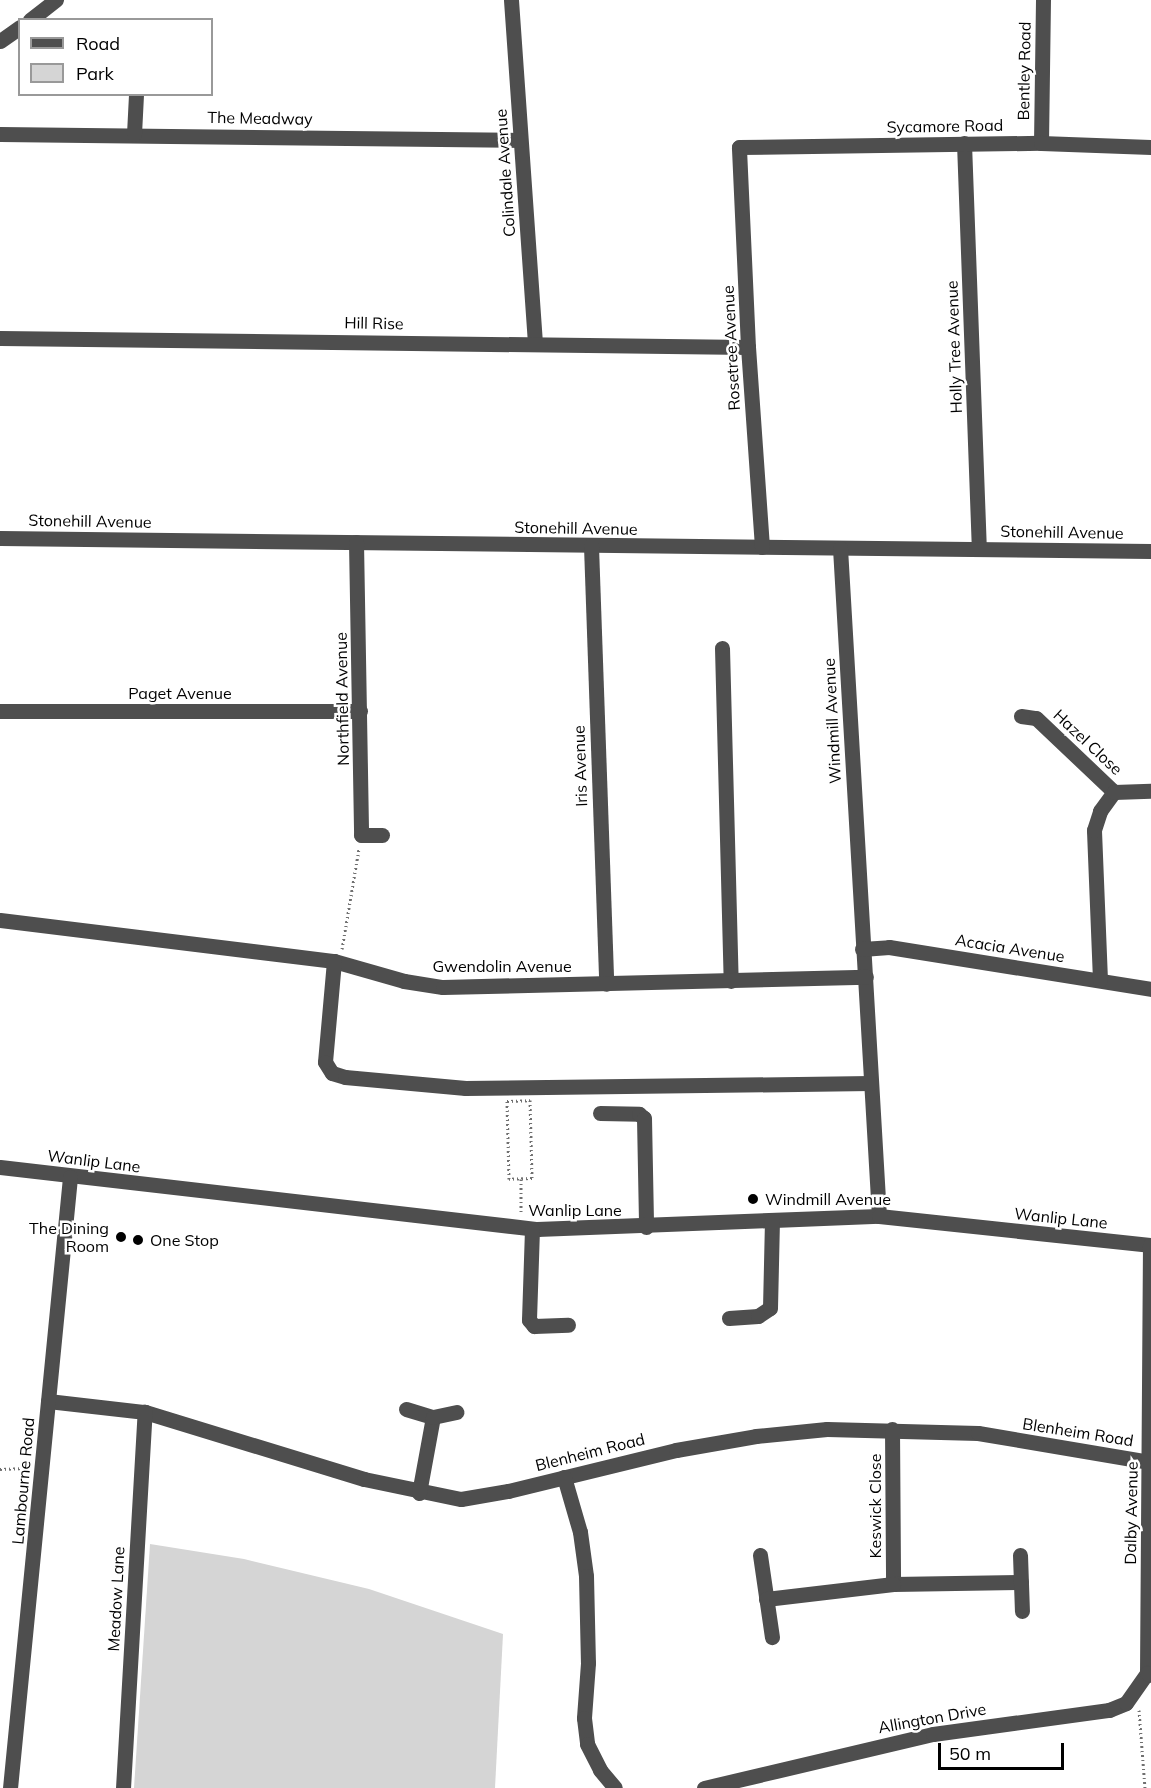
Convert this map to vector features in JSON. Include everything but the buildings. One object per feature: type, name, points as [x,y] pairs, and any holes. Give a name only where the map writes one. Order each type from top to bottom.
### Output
[{"type":"street","points":[[33,18],[56,0]]},
{"type":"street","name":"Colindale Avenue","points":[[511,0],[535,343]]},
{"type":"street","name":"Bentley Road","points":[[1041,143],[1043,0]]},
{"type":"street","points":[[0,41],[18,28]]},
{"type":"street","points":[[134,134],[136,96]]},
{"type":"street","name":"The Meadway","points":[[0,134],[520,140]]},
{"type":"street","name":"Holly Tree Avenue","points":[[964,143],[979,549]]},
{"type":"street","name":"Sycamore Road","points":[[739,147],[1041,143],[1151,147]]},
{"type":"street","name":"Rosetree Avenue","points":[[739,147],[748,347],[762,547]]},
{"type":"street","name":"Hill Rise","points":[[0,338],[748,347]]},
{"type":"street","name":"Stonehill Avenue","points":[[0,538],[1151,551]]},
{"type":"street","name":"Northfield Avenue","points":[[356,542],[361,835]]},
{"type":"street","name":"Iris Avenue","points":[[591,546],[606,984]]},
{"type":"street","name":"Windmill Avenue","points":[[840,548],[879,1216]]},
{"type":"street","points":[[722,648],[731,981]]},
{"type":"street","name":"Paget Avenue","points":[[0,711],[360,711]]},
{"type":"street","name":"Hazel Close","points":[[1036,717],[1114,792]]},
{"type":"street","points":[[1100,980],[1094,830],[1100,811],[1114,792],[1151,791]]},
{"type":"street","points":[[361,835],[382,835]]},
{"type":"street","name":"Gwendolin Avenue","points":[[0,920],[337,962],[405,981],[443,987],[866,977]]},
{"type":"street","name":"Acacia Avenue","points":[[862,949],[889,947],[1151,989]]},
{"type":"street","points":[[337,962],[325,1062],[332,1073],[345,1077],[465,1088],[871,1083]]},
{"type":"street","points":[[600,1113],[639,1114],[644,1118],[646,1227]]},
{"type":"street","name":"Wanlip Lane","points":[[0,1167],[70,1177],[527,1228],[646,1227],[879,1216],[1151,1245]]},
{"type":"street","name":"Lambourne Road","points":[[10,1788],[44,1467],[48,1401],[70,1177]]},
{"type":"street","points":[[729,1318],[758,1316],[770,1308],[772,1220]]},
{"type":"street","points":[[527,1228],[529,1320],[534,1326],[568,1325]]},
{"type":"street","name":"Dalby Avenue","points":[[1149,1674],[1151,1245]]},
{"type":"street","name":"Blenheim Road","points":[[48,1401],[145,1412],[419,1492],[461,1499],[756,1436],[892,1429],[978,1433],[1150,1462]]},
{"type":"street","points":[[406,1409],[433,1417],[456,1412]]},
{"type":"street","name":"Meadow Lane","points":[[123,1788],[145,1412]]},
{"type":"street","points":[[419,1492],[433,1417]]},
{"type":"street","name":"Keswick Close","points":[[892,1429],[893,1584]]},
{"type":"street","points":[[564,1477],[579,1532],[586,1576],[588,1643],[584,1718],[587,1744],[615,1788]]},
{"type":"street","points":[[760,1555],[772,1637]]},
{"type":"street","points":[[1020,1555],[1022,1611]]},
{"type":"street","points":[[766,1599],[893,1584],[1021,1582]]},
{"type":"street","name":"Allington Drive","points":[[704,1788],[933,1734],[1108,1710],[1126,1703],[1149,1674]]},
{"type":"path","points":[[337,962],[361,835]]},
{"type":"path","points":[[530,1100],[532,1178],[521,1179],[509,1179],[507,1101],[530,1100]]},
{"type":"path","points":[[521,1179],[527,1228]]},
{"type":"path","points":[[0,1469],[44,1467]]},
{"type":"path","points":[[1138,1690],[1145,1788]]},
{"type":"green space","points":[[150,1544],[244,1559],[369,1589],[503,1634],[495,1788],[134,1788]]},
{"type":"place","name":"Windmill Avenue","points":[[753,1199]]},
{"type":"place","name":"The Dining Room","points":[[121,1237]]},
{"type":"place","name":"One Stop","points":[[138,1240]]}]
